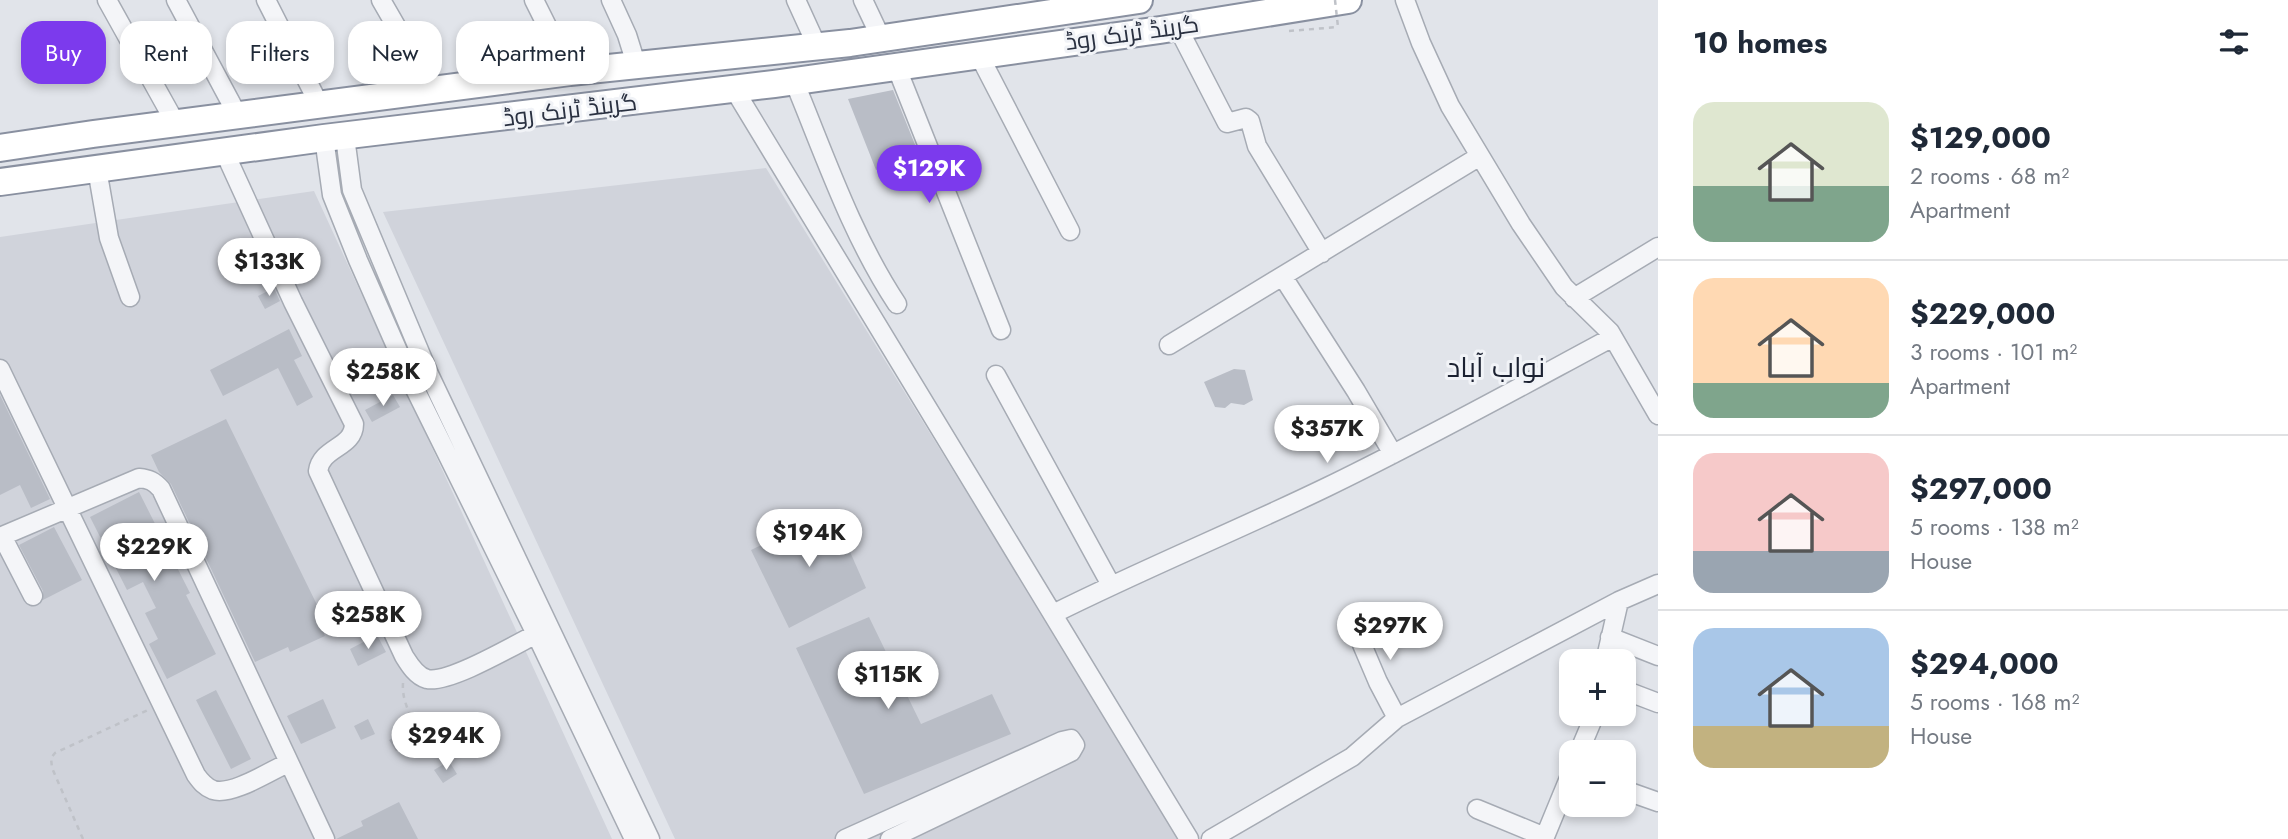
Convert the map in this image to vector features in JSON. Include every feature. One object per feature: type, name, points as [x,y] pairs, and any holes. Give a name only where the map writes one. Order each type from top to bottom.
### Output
[{"type":"highway","name":"گرینڈ ٹرنک روڈ","points":[[0,182],[224,151],[794,81],[1178,27],[1348,0]]},
{"type":"highway","name":"گرینڈ ٹرنک روڈ","points":[[609,69],[881,38],[1130,1]]},
{"type":"highway","name":"گرینڈ ٹرنک روڈ","points":[[0,148],[488,84]]},
{"type":"highway","points":[[405,95],[407,130]]},
{"type":"street","points":[[107,0],[176,124]]},
{"type":"street","points":[[176,0],[238,116]]},
{"type":"street","points":[[266,0],[320,106]]},
{"type":"street","points":[[381,0],[434,92]]},
{"type":"street","points":[[534,0],[544,21]]},
{"type":"street","points":[[611,0],[637,66]]},
{"type":"street","points":[[796,0],[817,46]]},
{"type":"street","points":[[863,0],[881,38]]},
{"type":"street","points":[[1405,0],[1450,106],[1521,224],[1564,287],[1612,337],[1658,415]]},
{"type":"street","points":[[1178,27],[1227,122],[1246,118],[1250,121],[1257,146],[1321,253]]},
{"type":"street","points":[[979,55],[1070,231]]},
{"type":"street","points":[[896,66],[1001,330]]},
{"type":"street","points":[[794,81],[857,231],[881,281],[897,304]]},
{"type":"street","points":[[734,89],[1189,839]]},
{"type":"street","points":[[334,138],[352,190],[429,374],[634,839]]},
{"type":"street","points":[[224,151],[293,302],[354,424],[354,432],[348,440],[324,456],[318,471],[410,664],[418,674],[427,679],[443,678],[543,630]]},
{"type":"street","points":[[1169,345],[1480,156]]},
{"type":"street","points":[[97,169],[109,238],[130,297]]},
{"type":"street","points":[[1574,298],[1658,247]]},
{"type":"street","points":[[1283,277],[1393,454]]},
{"type":"street","points":[[1053,614],[1325,488],[1612,337]]},
{"type":"street","points":[[0,369],[161,704],[203,785],[222,792],[236,788],[288,762]]},
{"type":"street","points":[[996,375],[1111,585]]},
{"type":"street","points":[[33,596],[1,537],[139,478],[155,482],[161,489],[325,839]]},
{"type":"street","points":[[1211,839],[1352,757],[1397,718],[1619,601],[1658,584]]},
{"type":"street","points":[[1608,649],[1619,601]]},
{"type":"street","points":[[1352,621],[1397,718]]},
{"type":"street","points":[[543,630],[650,839]]},
{"type":"street","points":[[1610,638],[1658,656]]},
{"type":"street","points":[[1636,695],[1658,703]]},
{"type":"street","points":[[845,839],[1062,741],[1071,739],[1075,745],[1071,752],[890,839]]},
{"type":"street","points":[[1636,794],[1658,802]]},
{"type":"street","points":[[1477,809],[1545,838],[1559,803]]},
{"type":"path","points":[[1279,32],[1338,27],[1335,0]]},
{"type":"path","points":[[410,664],[403,693],[412,717],[435,756]]},
{"type":"path","points":[[83,839],[52,768],[51,758],[55,753],[161,704]]},
{"type":"shaded area","points":[[766,168],[1181,839],[675,839],[383,212]]},
{"type":"shaded area","points":[[314,191],[612,839],[0,839],[0,237]]},
{"type":"building","points":[[893,90],[918,152],[876,170],[848,99]]},
{"type":"building","points":[[274,288],[280,301],[265,309],[258,296]]},
{"type":"building","points":[[289,329],[302,356],[294,360],[313,397],[297,406],[278,368],[223,396],[210,370]]},
{"type":"building","points":[[1234,369],[1245,370],[1253,400],[1244,405],[1231,403],[1225,408],[1215,407],[1204,382]]},
{"type":"building","points":[[0,395],[50,499],[31,508],[20,485],[0,495]]},
{"type":"building","points":[[393,395],[400,407],[372,422],[365,410]]},
{"type":"building","points":[[226,419],[321,613],[359,594],[364,604],[326,624],[328,627],[322,629],[325,636],[290,652],[288,647],[255,662],[171,484],[159,472],[151,455]]},
{"type":"building","points":[[139,492],[190,593],[186,595],[216,654],[167,679],[149,644],[158,639],[145,613],[156,608],[143,582],[127,590],[90,517]]},
{"type":"building","points":[[832,511],[866,588],[789,628],[751,550]]},
{"type":"building","points":[[54,527],[82,580],[43,600],[43,591],[19,545]]},
{"type":"building","points":[[869,617],[921,724],[992,694],[1011,734],[864,794],[796,648]]},
{"type":"building","points":[[377,635],[386,652],[358,666],[350,649]]},
{"type":"building","points":[[216,690],[251,759],[231,769],[196,700]]},
{"type":"building","points":[[323,699],[336,728],[301,744],[287,716]]},
{"type":"building","points":[[368,719],[375,734],[361,740],[354,726]]},
{"type":"building","points":[[410,728],[417,739],[396,751],[389,740]]},
{"type":"building","points":[[449,761],[457,774],[443,783],[434,770]]},
{"type":"building","points":[[399,802],[418,839],[336,839],[363,826],[361,821]]},
{"type":"district","name":"نواب آباد","points":[[1496,367]]}]
